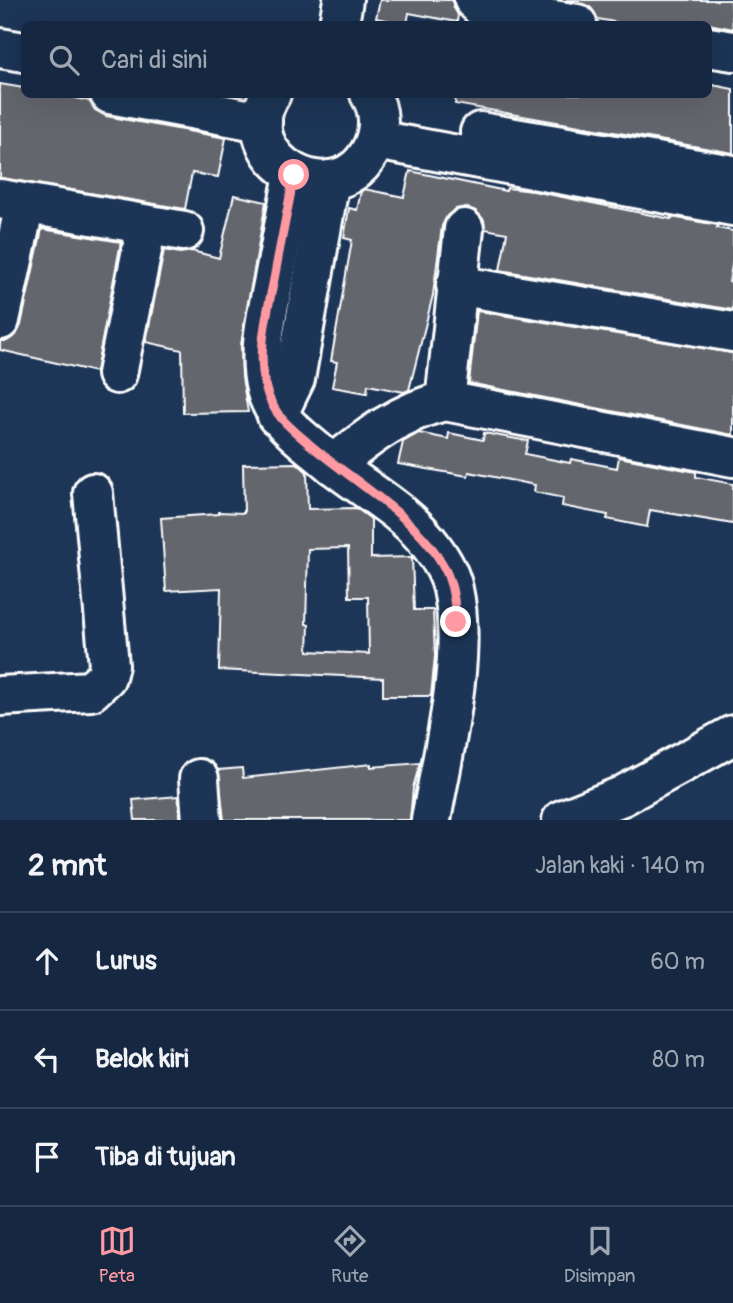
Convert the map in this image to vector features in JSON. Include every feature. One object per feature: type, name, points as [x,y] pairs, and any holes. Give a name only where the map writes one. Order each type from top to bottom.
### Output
[{"type":"street","points":[[340,21],[343,0]]},
{"type":"street","points":[[474,0],[482,8],[559,21]]},
{"type":"street","points":[[0,48],[21,52]]},
{"type":"street","points":[[712,48],[733,51]]},
{"type":"street","points":[[0,75],[21,78]]},
{"type":"street","points":[[186,98],[263,102],[266,143],[271,153],[277,162],[312,177],[345,175],[359,167],[369,154],[374,117]]},
{"type":"street","points":[[374,117],[733,175]]},
{"type":"street","points":[[374,117],[733,206]]},
{"type":"street","points":[[312,177],[265,327],[262,357],[266,389],[277,416],[333,465],[411,524],[432,546],[447,573],[453,589],[456,653],[452,695],[431,820]]},
{"type":"street","points":[[0,319],[13,202],[184,231]]},
{"type":"street","points":[[117,374],[147,225]]},
{"type":"street","points":[[445,401],[464,229]]},
{"type":"street","points":[[456,285],[733,332]]},
{"type":"street","points":[[333,465],[393,420],[424,406],[445,401],[733,457]]},
{"type":"street","points":[[0,696],[91,691],[102,684],[106,677],[109,665],[93,493]]},
{"type":"street","points":[[562,820],[622,796],[733,734]]},
{"type":"street","points":[[199,779],[202,820]]},
{"type":"building","points":[[380,0],[453,0],[458,15],[457,21],[409,13],[408,21],[376,18]]},
{"type":"building","points":[[566,0],[731,0],[733,29],[712,25],[712,21],[609,21],[598,19],[590,7]]},
{"type":"building","points":[[0,84],[21,88],[21,98],[76,98],[89,101],[95,110],[106,116],[226,138],[218,177],[192,173],[185,209],[0,178]]},
{"type":"building","points":[[713,85],[733,89],[733,153],[455,104],[456,98],[712,98]]},
{"type":"building","points":[[410,171],[506,191],[507,188],[533,191],[671,219],[718,225],[717,228],[733,231],[733,260],[729,282],[733,283],[733,310],[500,270],[507,233],[485,229],[484,220],[476,211],[466,207],[456,209],[447,216],[442,226],[433,295],[409,390],[404,392],[368,385],[367,393],[332,387],[337,362],[331,361],[352,240],[344,238],[349,208],[357,210],[361,191],[364,189],[404,197]]},
{"type":"building","points":[[234,195],[266,202],[241,345],[242,377],[248,412],[183,413],[182,350],[146,342],[164,250],[180,253],[192,251],[219,258]]},
{"type":"building","points":[[42,229],[121,242],[96,372],[0,350],[0,341],[7,341],[16,335],[21,325]]},
{"type":"building","points":[[477,311],[733,353],[733,435],[469,383]]},
{"type":"building","points":[[419,433],[448,439],[449,433],[483,440],[484,433],[528,441],[525,454],[570,463],[571,459],[617,468],[619,457],[696,472],[696,477],[733,484],[733,524],[650,510],[647,527],[607,519],[608,515],[562,506],[563,498],[534,492],[535,485],[469,472],[468,476],[398,464],[403,442]]},
{"type":"building","points":[[297,463],[307,472],[308,509],[356,508],[371,519],[371,558],[412,557],[414,610],[433,610],[435,656],[431,696],[383,696],[383,678],[219,670],[221,588],[166,591],[161,518],[218,512],[244,513],[243,464]],"holes":[[[348,548],[349,597],[368,597],[369,654],[308,651],[308,549]]]},
{"type":"building","points":[[420,763],[413,788],[410,820],[224,820],[218,770],[242,768],[243,778],[371,764],[371,767]]},
{"type":"building","points":[[178,796],[180,820],[135,820],[133,800]]},
{"type":"route","points":[[294,175],[265,327],[262,357],[266,389],[277,416],[333,465],[411,524],[432,546],[453,589],[456,622]]}]
